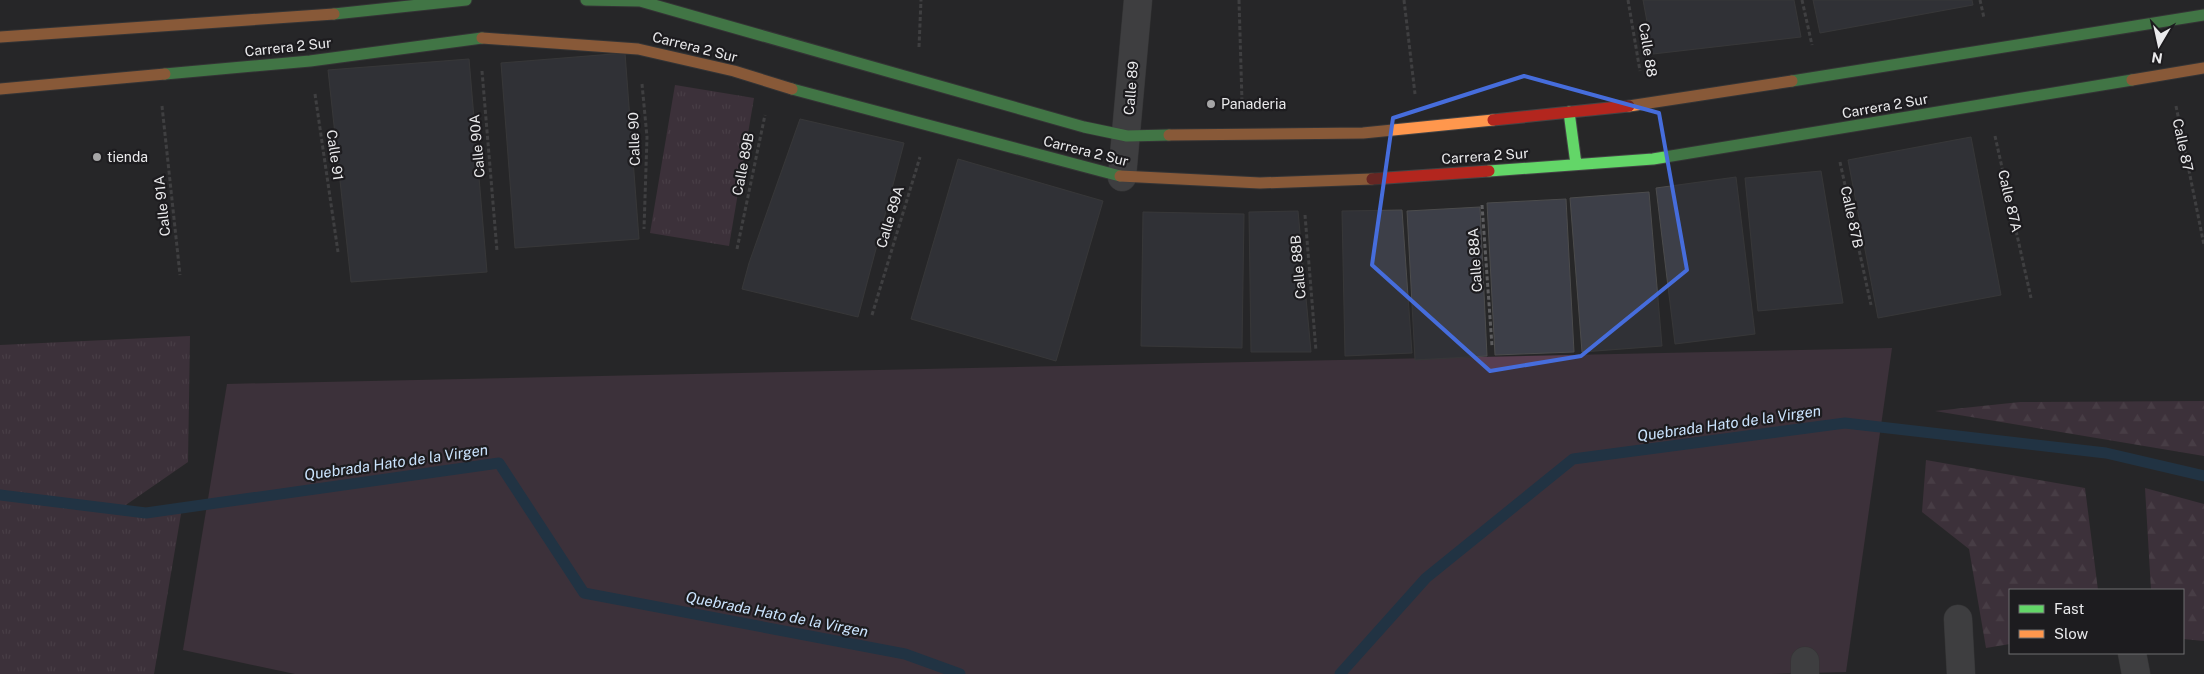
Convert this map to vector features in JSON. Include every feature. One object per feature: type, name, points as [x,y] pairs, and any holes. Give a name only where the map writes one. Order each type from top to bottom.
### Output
[{"type":"street","name":"Carrera 2 Sur","points":[[0,38],[370,15],[466,0]]},
{"type":"street","name":"Carrera 2 Sur","points":[[586,0],[640,1],[1084,127],[1127,136],[1363,133],[1645,104],[2204,16]]},
{"type":"street","name":"Calle 89","points":[[1122,176],[1138,0]]},
{"type":"street","name":"Carrera 2 Sur","points":[[0,89],[310,61],[374,48],[480,38],[638,49],[734,71],[771,83],[1122,176],[1260,183],[1388,179],[1653,159],[2204,68]]},
{"type":"street","points":[[1569,112],[1576,164]]},
{"type":"street","points":[[1958,619],[1961,674]]},
{"type":"street","points":[[2132,654],[2136,674]]},
{"type":"path","points":[[918,79],[922,0]]},
{"type":"path","points":[[1239,0],[1243,135]]},
{"type":"path","points":[[1404,0],[1419,127]]},
{"type":"path","name":"Calle 88","points":[[1628,0],[1645,104]]},
{"type":"path","points":[[1802,0],[1818,78]]},
{"type":"path","name":"Calle 90A","points":[[480,38],[497,251]]},
{"type":"path","name":"Calle 90","points":[[638,49],[647,137],[644,229]]},
{"type":"path","name":"Calle 91","points":[[310,61],[338,252]]},
{"type":"path","name":"Calle 87","points":[[2169,74],[2204,245]]},
{"type":"path","name":"Calle 91A","points":[[159,76],[180,275]]},
{"type":"path","name":"Calle 89B","points":[[737,249],[771,83]]},
{"type":"path","name":"Calle 87A","points":[[1988,103],[2031,298]]},
{"type":"path","name":"Calle 89A","points":[[872,315],[930,126]]},
{"type":"path","name":"Calle 87B","points":[[1832,130],[1871,305]]},
{"type":"path","name":"Calle 88A","points":[[1480,172],[1492,346]]},
{"type":"path","name":"Calle 88B","points":[[1302,182],[1316,351]]},
{"type":"highlighted area","points":[[1524,76],[1659,113],[1687,270],[1581,356],[1490,371],[1372,265],[1393,118]]},
{"type":"green space","points":[[675,85],[754,98],[729,246],[650,233]]},
{"type":"green space","points":[[190,336],[188,462],[120,509],[182,508],[154,674],[0,674],[0,345]]},
{"type":"green space","points":[[1892,348],[1846,672],[1771,674],[295,674],[183,650],[227,384]]},
{"type":"green space","points":[[2204,401],[2204,456],[1935,411],[2020,402]]},
{"type":"green space","points":[[1926,460],[2085,488],[2098,589],[2009,589],[2009,644],[1986,648],[1969,549],[1922,512]]},
{"type":"green space","points":[[2145,488],[2204,504],[2204,641],[2184,639],[2184,589],[2151,589]]},
{"type":"building","points":[[1643,0],[1794,0],[1801,37],[1653,54]]},
{"type":"building","points":[[1813,0],[1972,0],[1973,5],[1820,33]]},
{"type":"building","points":[[625,53],[639,239],[515,248],[501,63]]},
{"type":"building","points":[[469,59],[487,272],[351,282],[328,70]]},
{"type":"building","points":[[800,119],[904,143],[858,317],[742,289],[749,263]]},
{"type":"building","points":[[1971,137],[2001,295],[1878,318],[1848,160]]},
{"type":"building","points":[[958,159],[1103,201],[1056,361],[911,319]]},
{"type":"building","points":[[1821,171],[1843,303],[1758,311],[1745,178]]},
{"type":"building","points":[[1736,177],[1755,334],[1675,344],[1656,188]]},
{"type":"building","points":[[1649,192],[1662,346],[1582,352],[1570,198]]},
{"type":"building","points":[[1566,199],[1574,352],[1495,355],[1487,203]]},
{"type":"building","points":[[1480,207],[1487,356],[1415,360],[1407,211]]},
{"type":"building","points":[[1402,210],[1412,353],[1345,356],[1342,211]]},
{"type":"building","points":[[1298,211],[1311,352],[1251,352],[1249,212]]},
{"type":"building","points":[[1143,212],[1244,214],[1242,348],[1141,346]]},
{"type":"waterway","name":"Quebrada Hato de la Virgen","points":[[1340,674],[1426,578],[1573,459],[1845,423],[2106,453],[2204,476]]},
{"type":"waterway","name":"Quebrada Hato de la Virgen","points":[[0,495],[146,513],[499,463],[584,593],[905,654],[960,674]]},
{"type":"traffic: fast","points":[[334,14],[466,0]]},
{"type":"traffic: fast","points":[[586,0],[640,1],[1084,127],[1127,136],[1169,135]]},
{"type":"traffic: fast","points":[[1792,81],[2204,15]]},
{"type":"traffic: fast","points":[[165,74],[310,61],[482,38]]},
{"type":"traffic: fast","points":[[1489,171],[1653,159],[2132,80]]},
{"type":"traffic: fast","points":[[792,89],[1120,176]]},
{"type":"traffic: fast","points":[[1569,112],[1576,164]]},
{"type":"traffic: slow","points":[[0,37],[334,14]]},
{"type":"traffic: slow","points":[[482,38],[638,49],[734,71],[792,89]]},
{"type":"traffic: slow","points":[[2132,80],[2204,68]]},
{"type":"traffic: slow","points":[[0,89],[165,74]]},
{"type":"traffic: slow","points":[[1629,106],[1792,81]]},
{"type":"traffic: slow","points":[[1169,135],[1363,133],[1493,120]]},
{"type":"traffic: slow","points":[[1120,176],[1260,183],[1372,179]]},
{"type":"traffic: jam","points":[[1493,120],[1629,106]]},
{"type":"traffic: jam","points":[[1372,179],[1489,171]]},
{"type":"place","name":"Panaderia","points":[[1211,104]]},
{"type":"place","name":"tienda","points":[[97,157]]}]
